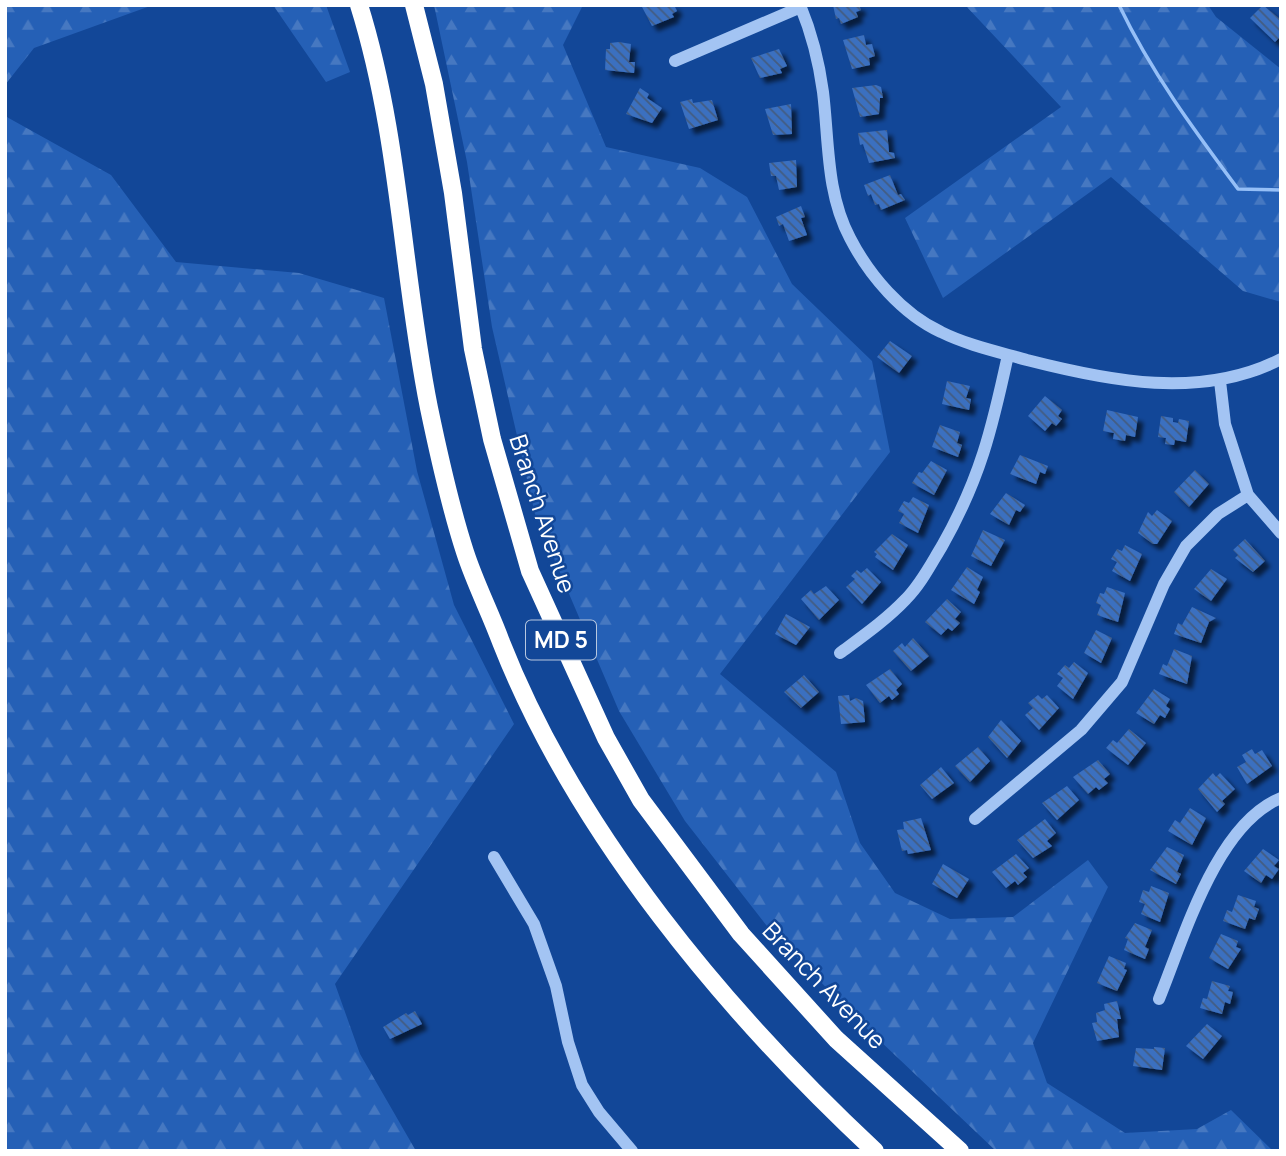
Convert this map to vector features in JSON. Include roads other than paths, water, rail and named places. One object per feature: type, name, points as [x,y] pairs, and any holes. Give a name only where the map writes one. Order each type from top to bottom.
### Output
[{"type":"highway","name":"MD 5","points":[[359,5],[389,128],[429,408],[465,553],[509,663],[574,785],[644,891],[725,996],[775,1054],[876,1151]]},
{"type":"highway","name":"Branch Avenue","points":[[414,5],[434,84],[453,193],[473,349],[495,450],[530,571],[606,738],[641,800],[707,893],[749,944],[836,1039],[960,1151]]},
{"type":"street","points":[[675,61],[801,6],[814,42],[823,93],[829,165],[837,205],[849,237],[888,292],[914,315],[941,332],[1008,355],[1100,379],[1180,383],[1220,381],[1262,369],[1281,359]]},
{"type":"street","points":[[840,653],[908,598],[948,534],[978,475],[991,435],[1008,355]]},
{"type":"street","points":[[1220,381],[1224,424],[1248,495],[1281,533]]},
{"type":"street","points":[[975,819],[1081,730],[1122,682],[1164,584],[1186,546],[1218,514],[1248,495]]},
{"type":"street","points":[[1159,999],[1211,873],[1233,834],[1253,813],[1281,798]]},
{"type":"street","points":[[494,857],[534,925],[555,986],[568,1042],[582,1085],[598,1112],[632,1151]]},
{"type":"waterway","points":[[1119,5],[1159,77],[1238,189],[1281,190]]}]
